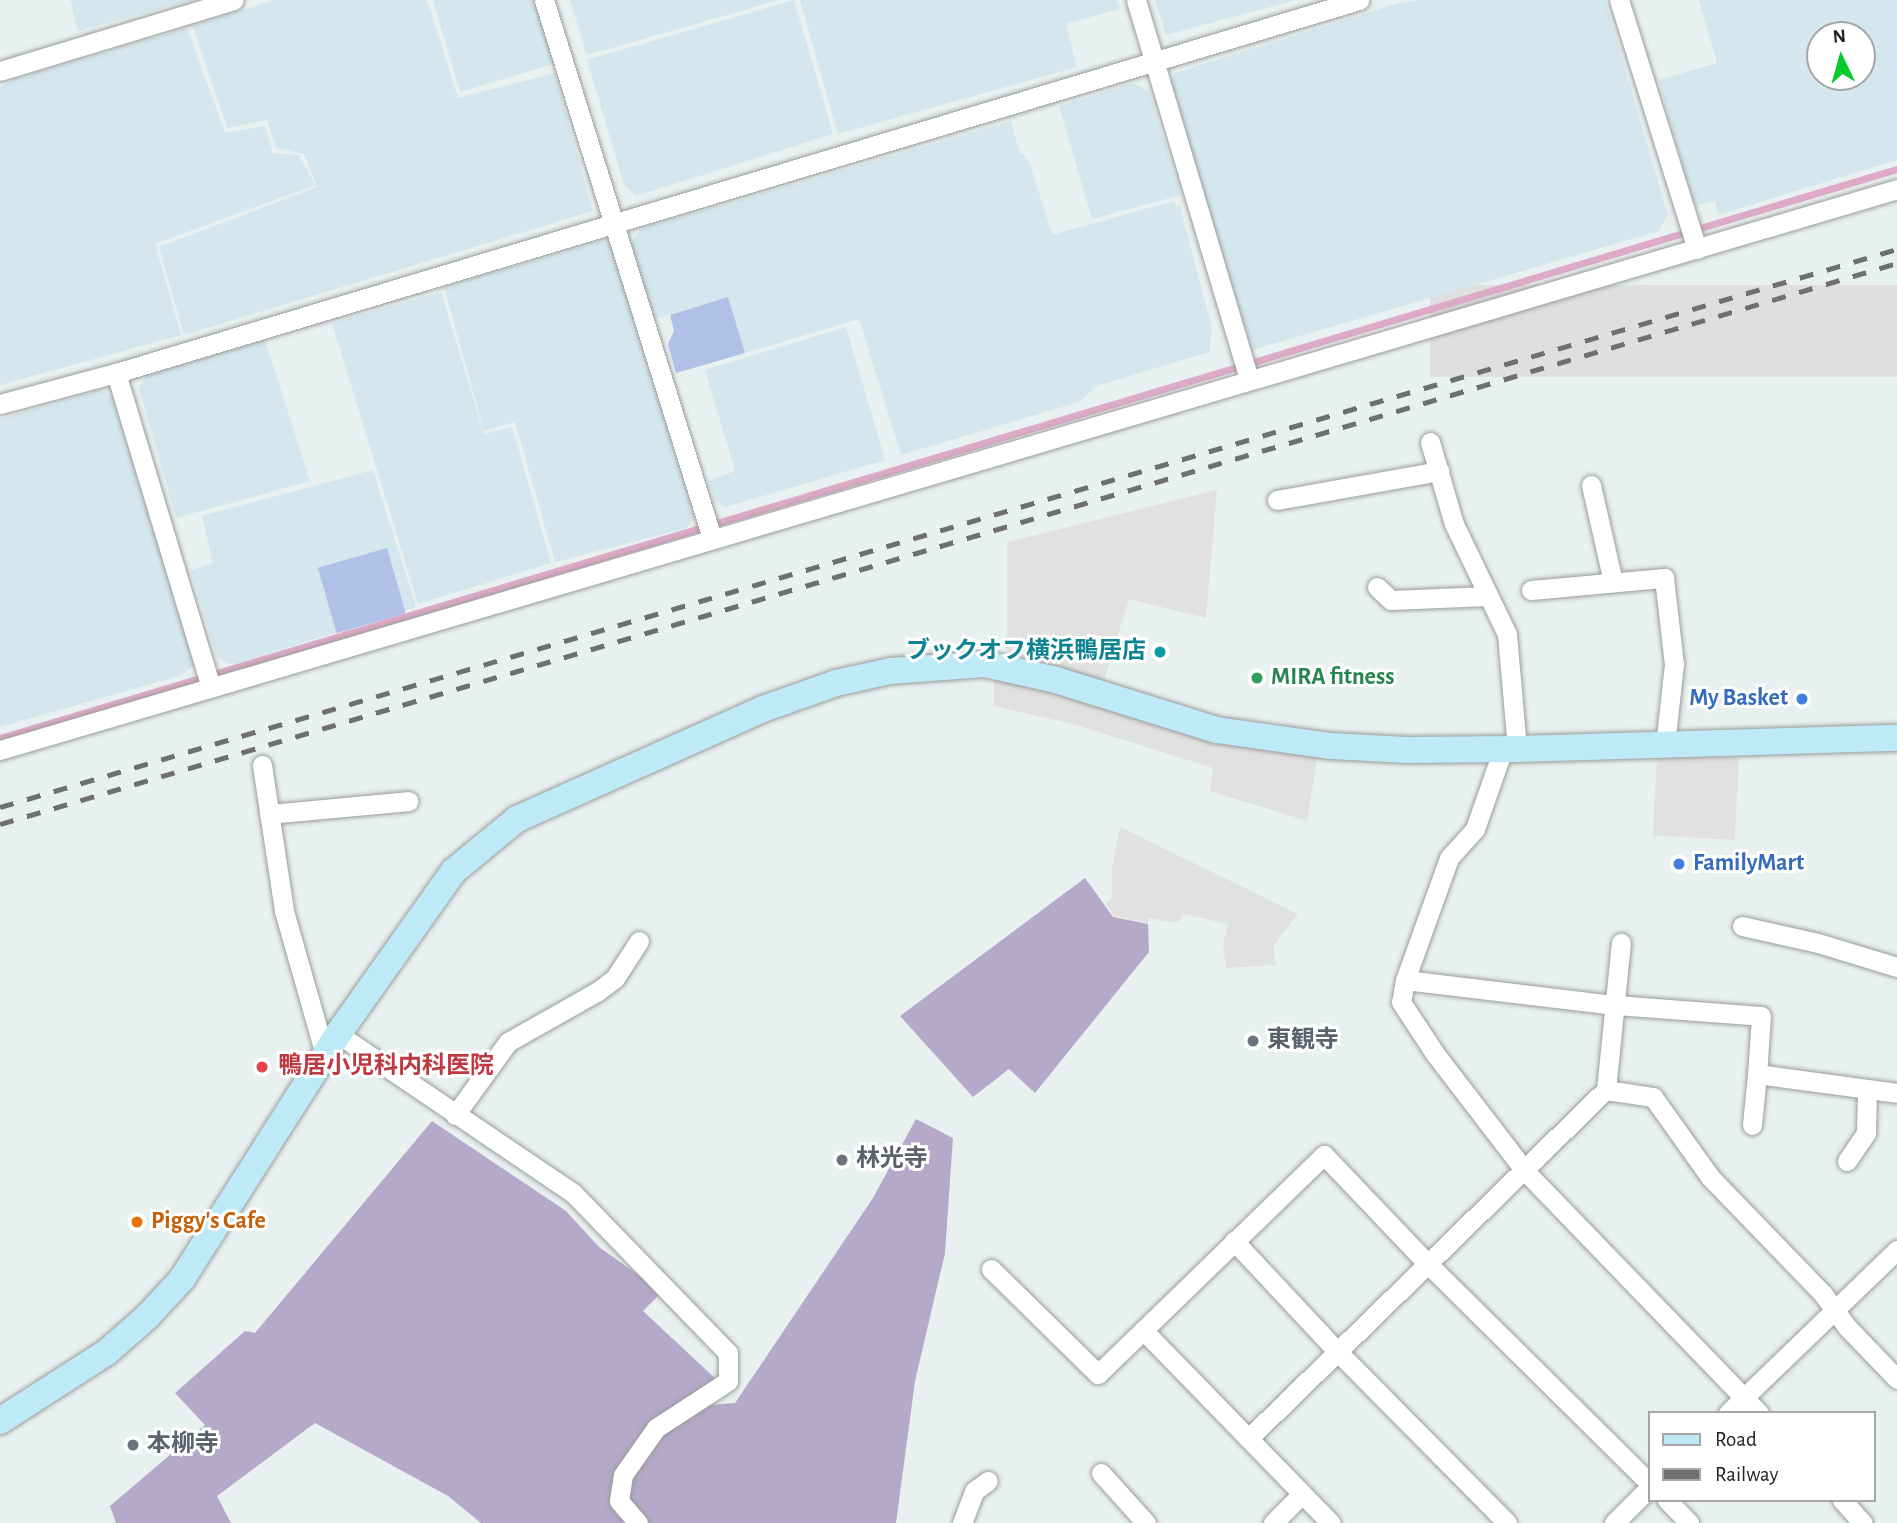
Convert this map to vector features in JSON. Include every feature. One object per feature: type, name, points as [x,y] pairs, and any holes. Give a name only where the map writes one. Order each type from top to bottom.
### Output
[{"type":"street","points":[[0,71],[233,0]]},
{"type":"street","points":[[544,0],[712,537]]},
{"type":"street","points":[[1136,0],[1249,376]]},
{"type":"street","points":[[0,404],[116,373],[1359,0]]},
{"type":"street","points":[[1619,0],[1695,245]]},
{"type":"street","points":[[0,750],[209,680],[712,537],[1695,245],[1897,190]]},
{"type":"street","points":[[116,373],[209,680]]},
{"type":"street","points":[[1430,442],[1454,524],[1507,634],[1510,749],[1475,829],[1450,858],[1405,980],[1401,1002],[1436,1055],[1525,1171],[1757,1411]]},
{"type":"street","points":[[1277,500],[1438,471]]},
{"type":"street","points":[[1591,485],[1613,582]]},
{"type":"street","points":[[1531,590],[1664,578],[1674,664],[1665,746]]},
{"type":"street","points":[[1377,587],[1391,600],[1488,596]]},
{"type":"street","points":[[0,1421],[107,1352],[147,1317],[181,1279],[332,1044],[454,871],[517,820],[763,709],[836,683],[890,671],[985,664],[1056,680],[1217,730],[1331,746],[1406,750],[1510,749],[1897,738]]},
{"type":"street","points":[[262,765],[284,911],[332,1044],[455,1115],[573,1193],[728,1353],[728,1381],[656,1428],[623,1475],[620,1501],[638,1523]]},
{"type":"street","points":[[269,814],[408,801]]},
{"type":"street","points":[[1742,926],[1818,943],[1897,967]]},
{"type":"street","points":[[455,1115],[508,1042],[598,991],[615,978],[639,941]]},
{"type":"street","points":[[1250,1438],[1426,1263],[1525,1171],[1606,1090],[1621,943]]},
{"type":"street","points":[[1405,980],[1616,1005],[1761,1016],[1752,1125]]},
{"type":"street","points":[[1757,1074],[1897,1093]]},
{"type":"street","points":[[1606,1090],[1653,1097],[1710,1177],[1897,1379]]},
{"type":"street","points":[[1847,1161],[1866,1133],[1867,1091]]},
{"type":"street","points":[[991,1269],[1098,1374],[1324,1155],[1426,1263],[1648,1483]]},
{"type":"street","points":[[1234,1241],[1338,1352],[1507,1523]]},
{"type":"street","points":[[1730,1411],[1897,1250]]},
{"type":"street","points":[[1143,1330],[1331,1523]]},
{"type":"street","points":[[1101,1473],[1146,1523]]},
{"type":"street","points":[[962,1523],[974,1491],[988,1481]]},
{"type":"street","points":[[1614,1523],[1648,1487]]},
{"type":"street","points":[[1273,1523],[1302,1494]]},
{"type":"street","points":[[1669,1502],[1689,1523]]},
{"type":"street","points":[[1844,1502],[1863,1523]]},
{"type":"shaded area","points":[[70,0],[193,0],[78,31]]},
{"type":"shaded area","points":[[274,0],[427,0],[458,98],[555,73],[593,211],[184,335],[159,247],[317,187],[304,154],[276,148],[267,120],[227,128],[193,26]]},
{"type":"shaded area","points":[[433,0],[538,0],[557,63],[460,92]]},
{"type":"shaded area","points":[[570,0],[779,0],[587,55]]},
{"type":"shaded area","points":[[794,0],[833,134],[636,196],[624,185],[587,60]]},
{"type":"shaded area","points":[[800,0],[1117,0],[1120,9],[1066,24],[1077,67],[838,134]]},
{"type":"shaded area","points":[[1155,0],[1296,0],[1166,35]]},
{"type":"shaded area","points":[[1418,0],[1605,0],[1668,215],[1659,231],[1252,350],[1170,84],[1175,73],[1398,3]]},
{"type":"shaded area","points":[[1699,0],[1897,0],[1897,160],[1718,215],[1715,201],[1694,206],[1659,80],[1717,63]]},
{"type":"shaded area","points":[[187,28],[225,133],[265,126],[273,153],[299,155],[315,185],[155,244],[181,335],[0,385],[0,88],[12,80]]},
{"type":"shaded area","points":[[1133,83],[1149,91],[1181,195],[1092,219],[1059,106]]},
{"type":"shaded area","points":[[1011,121],[1020,154],[1024,154],[1030,164],[1052,235],[1174,201],[1176,207],[1180,206],[1212,329],[1209,352],[1097,386],[1079,402],[901,455],[859,319],[745,353],[728,298],[653,319],[631,244],[640,229]]},
{"type":"shaded area","points":[[612,238],[695,515],[687,528],[555,562],[515,422],[484,431],[444,287]]},
{"type":"shaded area","points":[[1430,285],[1897,285],[1897,377],[1430,377]]},
{"type":"shaded area","points":[[441,292],[484,434],[512,427],[551,563],[418,604],[332,323]]},
{"type":"shaded area","points":[[728,297],[745,353],[676,373],[668,344],[674,331],[670,315]]},
{"type":"shaded area","points":[[846,327],[885,460],[726,507],[715,501],[708,481],[735,471],[705,370]]},
{"type":"shaded area","points":[[265,340],[310,481],[176,518],[139,389],[146,375]]},
{"type":"shaded area","points":[[100,390],[112,397],[196,664],[179,676],[0,727],[0,419]]},
{"type":"shaded area","points":[[373,470],[416,607],[233,665],[217,658],[191,570],[213,563],[202,516]]},
{"type":"shaded area","points":[[1217,490],[1206,618],[1129,599],[1103,684],[1007,652],[1007,542]]},
{"type":"shaded area","points":[[387,548],[406,613],[337,633],[318,568]]},
{"type":"shaded area","points":[[994,677],[1318,754],[1307,821],[1210,791],[1213,768],[1076,725],[994,706]]},
{"type":"shaded area","points":[[1657,754],[1739,758],[1735,840],[1653,836]]},
{"type":"shaded area","points":[[1120,827],[1298,914],[1273,946],[1276,965],[1226,968],[1223,945],[1228,924],[1183,914],[1178,923],[1149,918],[1147,923],[1114,916],[1106,904],[1112,897],[1112,867]]},
{"type":"shaded area","points":[[1085,878],[1113,917],[1148,924],[1149,952],[1035,1093],[1009,1069],[973,1097],[900,1016]]},
{"type":"shaded area","points":[[916,1119],[953,1138],[945,1253],[915,1381],[896,1523],[481,1523],[448,1496],[315,1423],[217,1496],[231,1523],[116,1523],[110,1506],[205,1425],[175,1393],[245,1331],[255,1333],[432,1121],[566,1211],[599,1247],[662,1292],[643,1311],[718,1381],[709,1405],[735,1403],[873,1198]]},
{"type":"waterway","points":[[0,738],[1897,169]]},
{"type":"railway","points":[[0,807],[1897,249]]},
{"type":"railway","points":[[0,824],[1897,263]]},
{"type":"place","name":"ブックオフ横浜鴨居店","points":[[1160,652]]},
{"type":"place","name":"MIRA fitness","points":[[1257,678]]},
{"type":"place","name":"My Basket","points":[[1802,699]]},
{"type":"place","name":"FamilyMart","points":[[1679,864]]},
{"type":"place","name":"東観寺","points":[[1253,1041]]},
{"type":"place","name":"鴨居小児科内科医院","points":[[262,1067]]},
{"type":"place","name":"林光寺","points":[[842,1160]]},
{"type":"place","name":"Piggy's Cafe","points":[[137,1222]]},
{"type":"place","name":"本柳寺","points":[[133,1445]]}]
